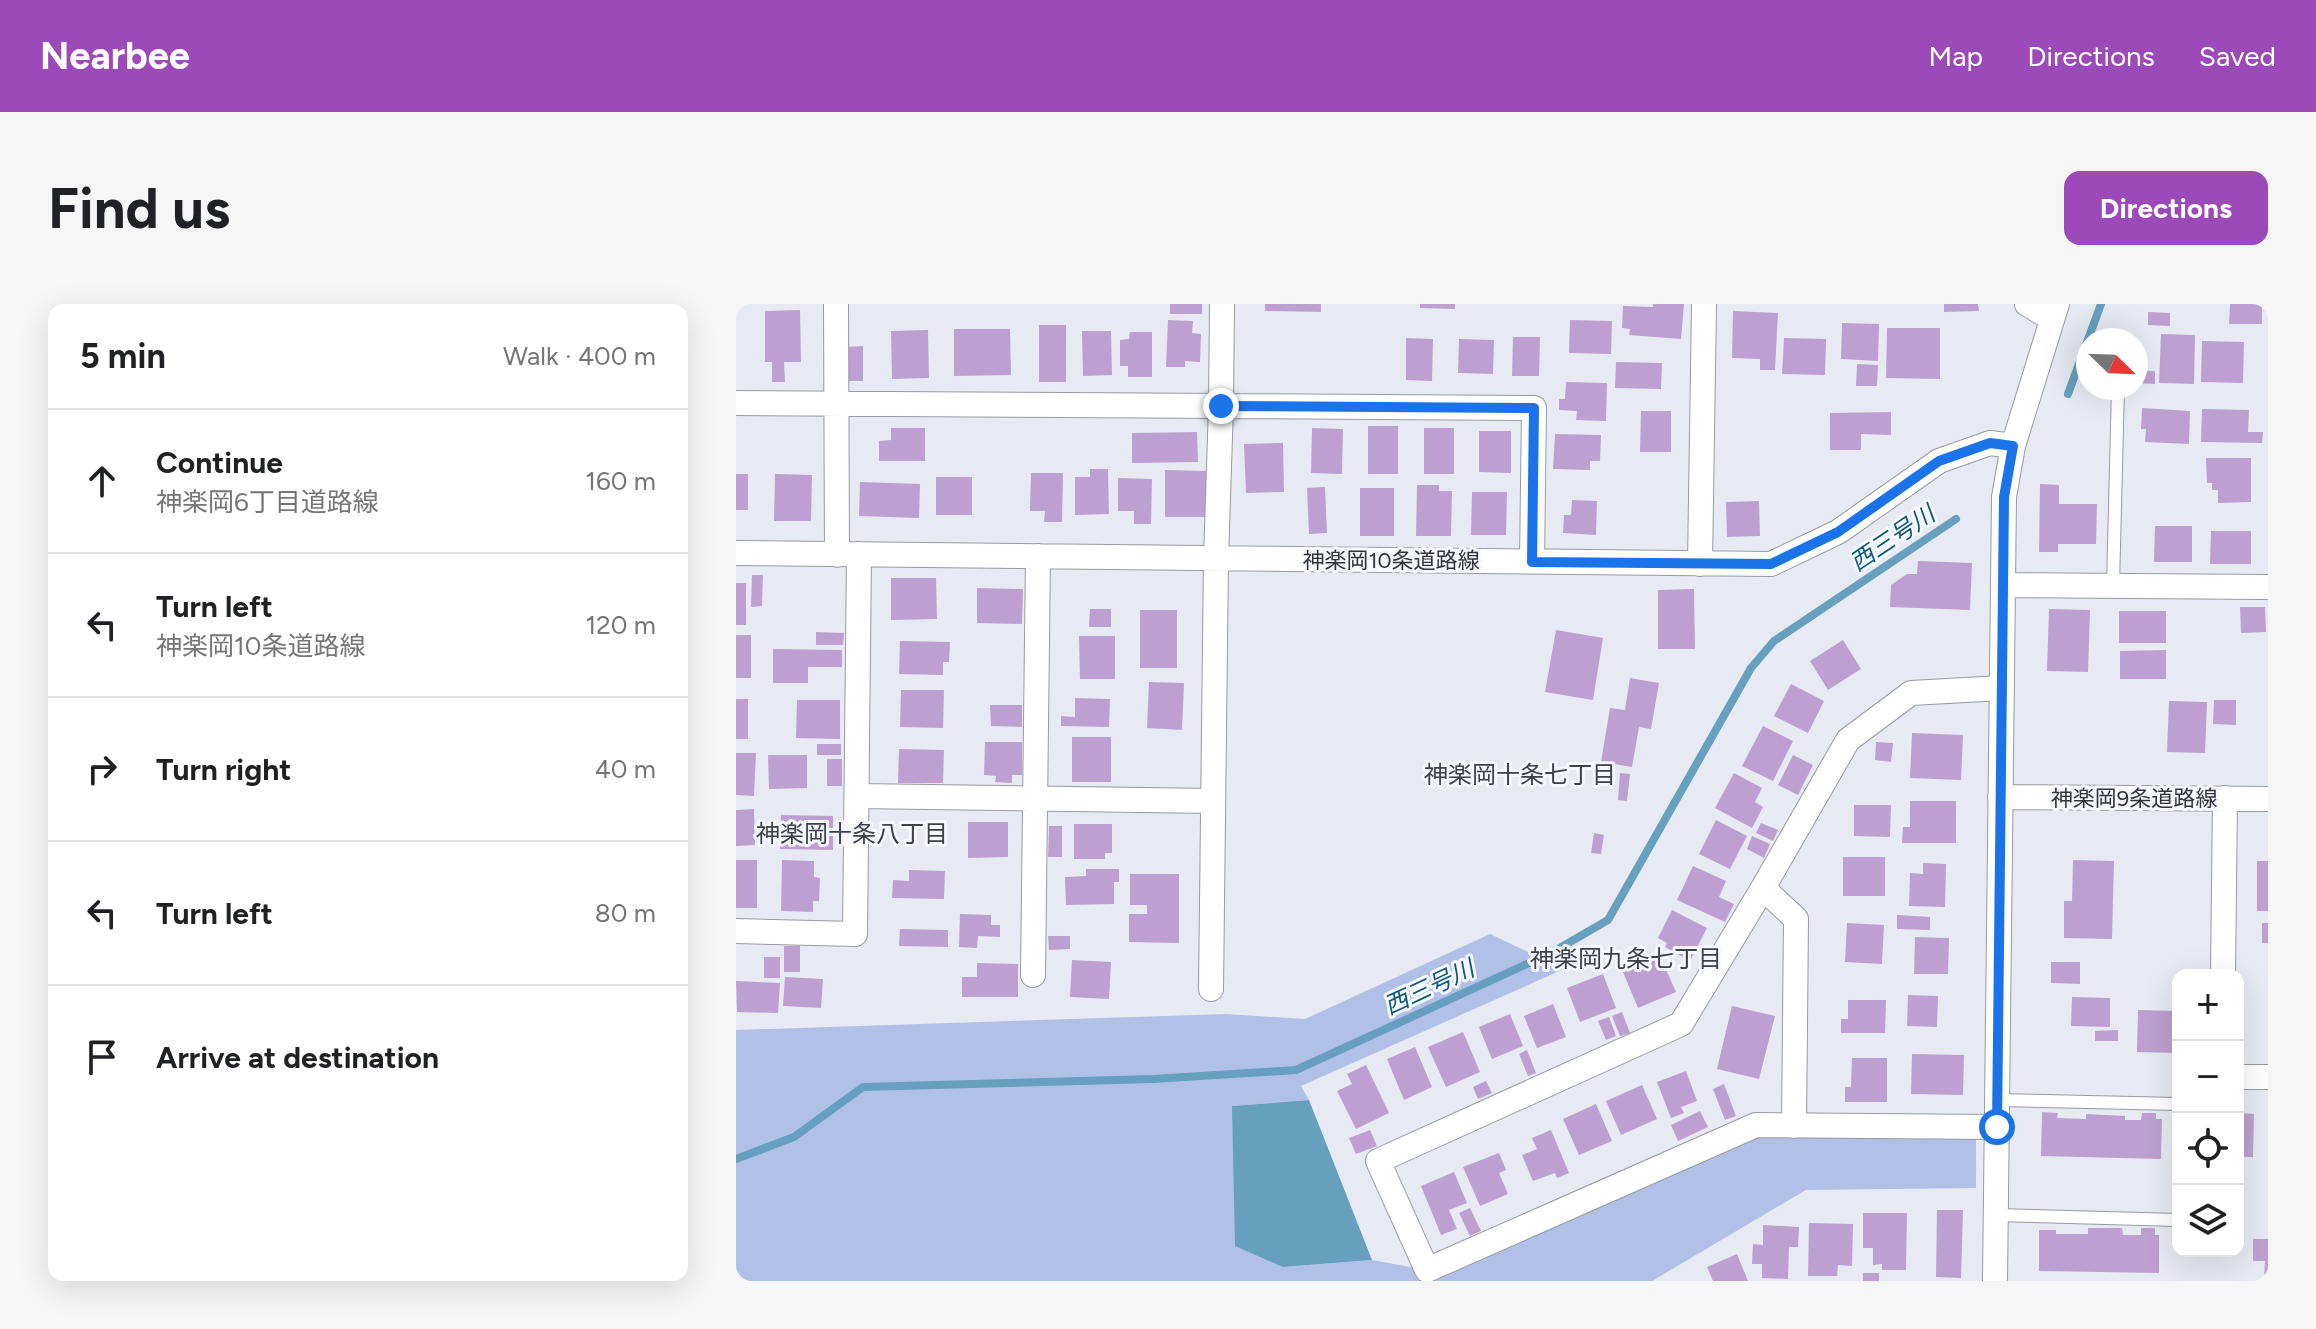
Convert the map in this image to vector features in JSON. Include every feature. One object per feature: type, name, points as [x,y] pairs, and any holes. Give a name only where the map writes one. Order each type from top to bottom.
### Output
[{"type":"street","points":[[736,931],[855,934],[857,796],[848,555],[836,404],[836,304]]},
{"type":"street","points":[[1211,989],[1222,304]]},
{"type":"street","points":[[1700,564],[1704,304]]},
{"type":"street","points":[[1995,1281],[2004,497],[2013,446],[2054,312],[2027,304]]},
{"type":"street","points":[[736,403],[1534,408],[1532,562]]},
{"type":"street","name":"神楽岡10条道路線","points":[[736,553],[1771,564],[1838,532],[1939,461],[1990,443],[2013,446]]},
{"type":"street","points":[[1033,975],[1038,556]]},
{"type":"street","points":[[2003,585],[2268,587]]},
{"type":"street","points":[[1997,1127],[1756,1125],[1427,1270],[1378,1161],[1681,1024],[1848,740],[1911,693],[2002,688]]},
{"type":"street","points":[[857,796],[1213,801]]},
{"type":"street","name":"神楽岡9条道路線","points":[[2000,797],[2268,799]]},
{"type":"street","points":[[2223,969],[2225,798]]},
{"type":"street","points":[[1763,888],[1796,919],[1794,1126]]},
{"type":"street","points":[[2244,1077],[2268,1077]]},
{"type":"lane","points":[[2113,586],[2118,400]]},
{"type":"lane","points":[[1997,1100],[2172,1104]]},
{"type":"lane","points":[[1996,1215],[2172,1220]]},
{"type":"shaded area","points":[[1490,934],[1564,969],[1301,1086],[1309,1100],[1232,1106],[1283,1267],[1372,1260],[1427,1270],[1756,1125],[1976,1127],[1976,1188],[1806,1190],[1652,1281],[736,1281],[736,1030],[1226,1014],[1305,1019]]},
{"type":"shaded area","points":[[1309,1100],[1372,1260],[1283,1267],[1235,1246],[1232,1106]]},
{"type":"building","points":[[1170,304],[1202,304],[1202,314],[1170,314]]},
{"type":"building","points":[[1265,304],[1321,304],[1321,312],[1265,311]]},
{"type":"building","points":[[1420,304],[1455,304],[1455,309],[1420,308]]},
{"type":"building","points":[[1653,304],[1684,304],[1681,339],[1629,335],[1630,329],[1622,328],[1623,306],[1653,307]]},
{"type":"building","points":[[1944,304],[1978,304],[1979,311],[1944,312]]},
{"type":"building","points":[[2230,304],[2262,304],[2262,324],[2229,324]]},
{"type":"building","points":[[800,310],[801,362],[784,362],[785,382],[772,382],[772,362],[765,362],[765,311]]},
{"type":"building","points":[[1733,311],[1778,313],[1775,370],[1760,370],[1760,359],[1732,358]]},
{"type":"building","points":[[2148,312],[2170,313],[2170,326],[2148,325]]},
{"type":"building","points":[[1168,320],[1193,321],[1192,333],[1201,334],[1200,362],[1185,361],[1185,367],[1166,367]]},
{"type":"building","points":[[1570,320],[1612,321],[1611,354],[1569,353]]},
{"type":"building","points":[[1842,323],[1879,324],[1878,361],[1841,359]]},
{"type":"building","points":[[1039,325],[1066,325],[1066,382],[1039,382]]},
{"type":"building","points":[[1887,328],[1940,328],[1940,379],[1886,378]]},
{"type":"building","points":[[954,329],[1010,329],[1011,375],[954,376]]},
{"type":"building","points":[[928,330],[929,378],[892,379],[891,331]]},
{"type":"building","points":[[1082,331],[1111,331],[1112,375],[1083,376]]},
{"type":"building","points":[[1130,332],[1152,332],[1152,377],[1128,377],[1128,366],[1120,366],[1120,340],[1129,339]]},
{"type":"building","points":[[2161,334],[2195,335],[2194,384],[2159,383]]},
{"type":"building","points":[[1513,337],[1540,337],[1539,376],[1512,376]]},
{"type":"building","points":[[1406,338],[1433,339],[1432,381],[1406,380]]},
{"type":"building","points":[[1784,338],[1826,339],[1825,375],[1782,374]]},
{"type":"building","points":[[1459,339],[1494,340],[1493,374],[1458,373]]},
{"type":"building","points":[[2202,341],[2244,342],[2243,383],[2201,382]]},
{"type":"building","points":[[863,346],[863,381],[845,381],[845,347]]},
{"type":"building","points":[[1616,362],[1662,363],[1661,389],[1615,388]]},
{"type":"building","points":[[1857,364],[1878,365],[1877,386],[1856,386]]},
{"type":"building","points":[[2148,371],[2155,371],[2155,384],[2148,384]]},
{"type":"building","points":[[1566,382],[1607,383],[1606,421],[1576,420],[1577,411],[1559,410],[1559,399],[1565,399]]},
{"type":"building","points":[[2142,408],[2190,411],[2189,444],[2145,442],[2146,429],[2141,429]]},
{"type":"building","points":[[2202,409],[2249,410],[2248,432],[2263,432],[2262,443],[2201,442]]},
{"type":"building","points":[[1641,411],[1671,411],[1671,452],[1640,452]]},
{"type":"building","points":[[1891,412],[1891,435],[1861,434],[1861,450],[1830,450],[1830,413]]},
{"type":"building","points":[[1368,426],[1398,426],[1398,474],[1368,474]]},
{"type":"building","points":[[891,428],[925,428],[925,461],[879,461],[879,441],[891,440]]},
{"type":"building","points":[[1312,428],[1343,429],[1342,474],[1311,473]]},
{"type":"building","points":[[1424,428],[1454,428],[1454,474],[1424,474]]},
{"type":"building","points":[[1479,431],[1511,431],[1511,473],[1479,472]]},
{"type":"building","points":[[1197,432],[1198,462],[1132,463],[1132,433]]},
{"type":"building","points":[[1555,434],[1601,435],[1600,461],[1590,461],[1590,470],[1553,469]]},
{"type":"building","points":[[1283,443],[1284,492],[1246,493],[1244,444]]},
{"type":"building","points":[[2206,458],[2251,458],[2251,502],[2218,503],[2218,490],[2212,490],[2212,483],[2207,483]]},
{"type":"building","points":[[1090,469],[1108,469],[1109,514],[1075,515],[1075,477],[1090,477]]},
{"type":"building","points":[[1165,470],[1207,471],[1206,517],[1165,517]]},
{"type":"building","points":[[1031,473],[1063,473],[1062,522],[1044,522],[1045,511],[1030,511]]},
{"type":"building","points":[[736,474],[748,474],[748,510],[736,510]]},
{"type":"building","points":[[775,474],[812,475],[811,521],[774,521]]},
{"type":"building","points":[[936,477],[972,477],[972,515],[936,515]]},
{"type":"building","points":[[1118,478],[1152,479],[1151,524],[1134,524],[1134,511],[1118,511]]},
{"type":"building","points":[[860,482],[920,484],[919,518],[859,516]]},
{"type":"building","points":[[2040,484],[2059,485],[2059,504],[2097,504],[2096,544],[2058,544],[2058,552],[2039,552]]},
{"type":"building","points":[[1417,485],[1439,485],[1439,491],[1452,491],[1451,536],[1416,536]]},
{"type":"building","points":[[1325,487],[1327,533],[1309,534],[1307,488]]},
{"type":"building","points":[[1360,488],[1394,488],[1394,536],[1360,536]]},
{"type":"building","points":[[1472,492],[1507,492],[1506,535],[1471,535]]},
{"type":"building","points":[[1572,500],[1597,501],[1596,535],[1563,533],[1564,515],[1571,515]]},
{"type":"building","points":[[1759,501],[1760,536],[1727,537],[1726,502]]},
{"type":"building","points":[[2155,526],[2192,526],[2192,562],[2154,562]]},
{"type":"building","points":[[2211,531],[2251,531],[2251,564],[2210,564]]},
{"type":"building","points":[[1918,561],[1972,563],[1970,610],[1890,607],[1891,585],[1907,574],[1917,574]]},
{"type":"building","points":[[752,575],[763,575],[762,606],[751,607]]},
{"type":"building","points":[[891,578],[936,578],[937,619],[891,620]]},
{"type":"building","points":[[736,583],[746,583],[746,625],[736,625]]},
{"type":"building","points":[[977,588],[1023,589],[1022,624],[977,623]]},
{"type":"building","points":[[1694,589],[1695,649],[1658,649],[1658,590]]},
{"type":"building","points":[[2240,607],[2265,607],[2266,632],[2241,633]]},
{"type":"building","points":[[1090,609],[1111,609],[1111,627],[1089,627]]},
{"type":"building","points":[[2049,609],[2090,610],[2088,672],[2047,671]]},
{"type":"building","points":[[1140,610],[1177,610],[1177,668],[1140,668]]},
{"type":"building","points":[[2119,611],[2166,611],[2166,643],[2119,643]]},
{"type":"building","points":[[1556,630],[1603,638],[1593,700],[1545,692]]},
{"type":"building","points":[[816,632],[844,633],[843,645],[816,645]]},
{"type":"building","points":[[736,635],[751,635],[751,678],[736,678]]},
{"type":"building","points":[[1079,636],[1115,636],[1115,679],[1080,679]]},
{"type":"building","points":[[1843,640],[1861,669],[1828,690],[1810,661]]},
{"type":"building","points":[[900,641],[950,642],[949,662],[943,662],[943,675],[899,674]]},
{"type":"building","points":[[773,649],[842,650],[842,667],[808,667],[808,683],[773,683]]},
{"type":"building","points":[[2166,650],[2166,679],[2120,679],[2120,651]]},
{"type":"building","points":[[1630,678],[1659,683],[1651,729],[1639,727],[1632,767],[1601,762],[1610,708],[1625,710]]},
{"type":"building","points":[[1149,682],[1184,683],[1182,730],[1147,728]]},
{"type":"building","points":[[1791,684],[1824,701],[1808,733],[1774,716]]},
{"type":"building","points":[[901,690],[944,690],[943,728],[900,727]]},
{"type":"building","points":[[1075,698],[1110,699],[1109,727],[1061,726],[1061,716],[1075,717]]},
{"type":"building","points":[[736,699],[748,699],[748,739],[736,739]]},
{"type":"building","points":[[797,700],[840,700],[840,739],[796,738]]},
{"type":"building","points":[[2214,700],[2236,700],[2236,725],[2213,724]]},
{"type":"building","points":[[2169,701],[2207,702],[2205,753],[2167,752]]},
{"type":"building","points":[[990,705],[1022,705],[1022,727],[991,726]]},
{"type":"building","points":[[1763,726],[1793,741],[1773,781],[1742,766]]},
{"type":"building","points":[[1912,733],[1963,735],[1961,780],[1910,778]]},
{"type":"building","points":[[1072,737],[1111,737],[1111,782],[1072,782]]},
{"type":"building","points":[[985,742],[1022,742],[1022,775],[1012,775],[1012,783],[995,782],[996,776],[984,775]]},
{"type":"building","points":[[1876,742],[1893,743],[1891,762],[1875,760]]},
{"type":"building","points":[[817,744],[841,744],[841,755],[817,755]]},
{"type":"building","points":[[899,749],[944,750],[943,783],[898,783]]},
{"type":"building","points":[[736,753],[756,753],[754,796],[736,795]]},
{"type":"building","points":[[768,755],[807,755],[807,788],[769,789]]},
{"type":"building","points":[[1793,755],[1813,765],[1798,795],[1778,785]]},
{"type":"building","points":[[827,759],[842,759],[842,786],[827,786]]},
{"type":"building","points":[[1620,773],[1630,774],[1627,801],[1618,800]]},
{"type":"building","points":[[1734,773],[1762,788],[1755,802],[1763,807],[1752,828],[1715,808]]},
{"type":"building","points":[[1910,801],[1956,801],[1956,843],[1902,843],[1903,827],[1910,827]]},
{"type":"building","points":[[1854,805],[1891,805],[1890,837],[1854,836]]},
{"type":"building","points":[[754,809],[755,845],[736,846],[736,810]]},
{"type":"building","points":[[781,815],[833,816],[833,850],[780,849]]},
{"type":"building","points":[[1716,820],[1747,836],[1730,869],[1699,854]]},
{"type":"building","points":[[968,822],[1008,822],[1008,857],[968,858]]},
{"type":"building","points":[[1761,823],[1778,830],[1773,841],[1756,833]]},
{"type":"building","points":[[1074,824],[1112,824],[1112,853],[1105,853],[1105,859],[1074,859]]},
{"type":"building","points":[[1049,826],[1062,826],[1062,857],[1048,857]]},
{"type":"building","points":[[1594,833],[1604,835],[1601,854],[1591,853]]},
{"type":"building","points":[[1752,836],[1770,844],[1764,858],[1747,849]]},
{"type":"building","points":[[1843,857],[1885,857],[1885,896],[1843,896]]},
{"type":"building","points":[[736,860],[757,860],[757,908],[736,908]]},
{"type":"building","points":[[782,860],[814,861],[814,877],[820,878],[819,901],[813,901],[813,912],[781,911]]},
{"type":"building","points":[[2073,860],[2114,861],[2112,939],[2064,938],[2064,901],[2072,901]]},
{"type":"building","points":[[2257,861],[2268,861],[2268,911],[2257,911]]},
{"type":"building","points":[[1923,863],[1946,864],[1945,907],[1909,906],[1910,873],[1923,874]]},
{"type":"building","points":[[1693,866],[1726,881],[1719,897],[1734,904],[1725,922],[1677,900]]},
{"type":"building","points":[[1086,869],[1119,869],[1119,882],[1114,882],[1114,904],[1066,905],[1065,877],[1086,876]]},
{"type":"building","points":[[909,870],[945,871],[944,899],[892,898],[893,880],[909,881]]},
{"type":"building","points":[[1130,874],[1179,874],[1179,943],[1129,942],[1129,914],[1147,914],[1147,905],[1130,905]]},
{"type":"building","points":[[1672,910],[1707,928],[1690,961],[1665,947],[1667,943],[1658,938]]},
{"type":"building","points":[[960,914],[991,915],[991,925],[1000,925],[1000,937],[978,936],[977,948],[959,947]]},
{"type":"building","points":[[1897,915],[1930,917],[1930,930],[1897,929]]},
{"type":"building","points":[[1847,923],[1884,925],[1882,964],[1845,962]]},
{"type":"building","points":[[2262,923],[2268,923],[2268,943],[2262,943]]},
{"type":"building","points":[[900,929],[948,930],[948,947],[899,946]]},
{"type":"building","points":[[1048,936],[1070,936],[1070,949],[1049,950]]},
{"type":"building","points":[[1915,937],[1949,938],[1948,974],[1914,974]]},
{"type":"building","points":[[784,946],[800,946],[800,972],[784,972]]},
{"type":"building","points":[[1660,956],[1676,992],[1638,1008],[1623,972]]},
{"type":"building","points":[[764,957],[780,957],[780,978],[764,978]]},
{"type":"building","points":[[1072,960],[1111,962],[1109,999],[1070,997]]},
{"type":"building","points":[[2051,962],[2080,962],[2080,984],[2051,983]]},
{"type":"building","points":[[977,963],[1018,964],[1018,997],[962,997],[962,977],[977,977]]},
{"type":"building","points":[[1603,974],[1616,1008],[1580,1022],[1567,988]]},
{"type":"building","points":[[785,977],[823,979],[821,1008],[783,1006]]},
{"type":"building","points":[[736,981],[780,983],[778,1013],[737,1012]]},
{"type":"building","points":[[1908,995],[1938,996],[1937,1027],[1907,1026]]},
{"type":"building","points":[[2072,997],[2110,998],[2110,1027],[2071,1026]]},
{"type":"building","points":[[1848,1000],[1886,1000],[1885,1033],[1841,1033],[1841,1019],[1848,1019]]},
{"type":"building","points":[[1553,1004],[1566,1037],[1537,1048],[1524,1016]]},
{"type":"building","points":[[1732,1006],[1775,1016],[1759,1079],[1717,1069]]},
{"type":"building","points":[[2138,1010],[2172,1011],[2172,1053],[2137,1052]]},
{"type":"building","points":[[1622,1012],[1630,1033],[1620,1036],[1612,1016]]},
{"type":"building","points":[[1510,1014],[1523,1046],[1492,1059],[1479,1027]]},
{"type":"building","points":[[1609,1017],[1616,1036],[1606,1040],[1598,1021]]},
{"type":"building","points":[[2118,1030],[2118,1041],[2095,1041],[2095,1031]]},
{"type":"building","points":[[1463,1032],[1480,1072],[1446,1087],[1428,1047]]},
{"type":"building","points":[[1415,1047],[1432,1087],[1404,1100],[1387,1059]]},
{"type":"building","points":[[1527,1050],[1536,1073],[1528,1076],[1519,1054]]},
{"type":"building","points":[[1912,1054],[1964,1055],[1963,1095],[1911,1094]]},
{"type":"building","points":[[1852,1058],[1887,1058],[1887,1102],[1845,1102],[1845,1087],[1851,1087]]},
{"type":"building","points":[[1366,1065],[1389,1113],[1356,1129],[1337,1091],[1352,1084],[1347,1074]]},
{"type":"building","points":[[1686,1071],[1697,1101],[1681,1107],[1684,1113],[1671,1118],[1657,1082]]},
{"type":"building","points":[[1486,1081],[1492,1093],[1478,1099],[1473,1087]]},
{"type":"building","points":[[1724,1084],[1736,1116],[1725,1120],[1713,1089]]},
{"type":"building","points":[[1642,1085],[1657,1119],[1621,1135],[1606,1101]]},
{"type":"building","points":[[1596,1104],[1612,1141],[1579,1155],[1563,1119]]},
{"type":"building","points":[[1700,1111],[1708,1127],[1678,1141],[1671,1125]]},
{"type":"building","points":[[2042,1112],[2058,1113],[2057,1118],[2086,1119],[2086,1114],[2125,1116],[2125,1120],[2141,1120],[2142,1113],[2156,1113],[2156,1119],[2162,1119],[2161,1159],[2041,1156]]},
{"type":"building","points":[[2244,1113],[2254,1114],[2253,1157],[2244,1157]]},
{"type":"building","points":[[1370,1130],[1377,1146],[1356,1154],[1349,1138]]},
{"type":"building","points":[[1551,1130],[1569,1173],[1557,1178],[1555,1173],[1533,1181],[1522,1155],[1537,1149],[1532,1138]]},
{"type":"building","points":[[1499,1153],[1506,1170],[1499,1173],[1508,1194],[1480,1206],[1463,1167]]},
{"type":"building","points":[[1454,1172],[1467,1203],[1449,1210],[1457,1229],[1441,1235],[1421,1186]]},
{"type":"building","points":[[1470,1208],[1481,1231],[1470,1236],[1459,1213]]},
{"type":"building","points":[[1937,1210],[1963,1210],[1961,1278],[1936,1277]]},
{"type":"building","points":[[1863,1213],[1907,1213],[1906,1270],[1882,1270],[1882,1264],[1873,1265],[1873,1248],[1863,1248]]},
{"type":"building","points":[[1809,1223],[1853,1224],[1852,1266],[1838,1265],[1837,1276],[1808,1276]]},
{"type":"building","points":[[1763,1225],[1799,1227],[1798,1247],[1789,1247],[1788,1279],[1762,1278],[1762,1264],[1752,1264],[1753,1244],[1763,1245]]},
{"type":"building","points":[[2088,1228],[2122,1228],[2123,1235],[2141,1235],[2141,1228],[2155,1228],[2155,1235],[2159,1235],[2159,1273],[2039,1271],[2039,1230],[2056,1230],[2056,1234],[2088,1234]]},
{"type":"building","points":[[2253,1239],[2268,1239],[2268,1279],[2264,1279],[2265,1261],[2253,1261]]},
{"type":"building","points":[[1737,1254],[1748,1281],[1713,1281],[1707,1267]]},
{"type":"building","points":[[1863,1273],[1879,1273],[1879,1281],[1863,1281]]},
{"type":"waterway","name":"西三号川","points":[[2068,394],[2101,304]]},
{"type":"waterway","name":"西三号川","points":[[736,1159],[794,1137],[863,1087],[1153,1079],[1296,1070],[1551,953],[1608,920],[1751,668],[1774,641],[1956,519]]},
{"type":"district","name":"神楽岡十条七丁目","points":[[1520,774]]},
{"type":"district","name":"神楽岡十条八丁目","points":[[852,833]]},
{"type":"district","name":"神楽岡九条七丁目","points":[[1626,958]]},
{"type":"route","points":[[1221,406],[1534,408],[1532,562],[1771,564],[1838,532],[1939,461],[1990,443],[2013,446],[2004,497],[1997,1127]]}]
